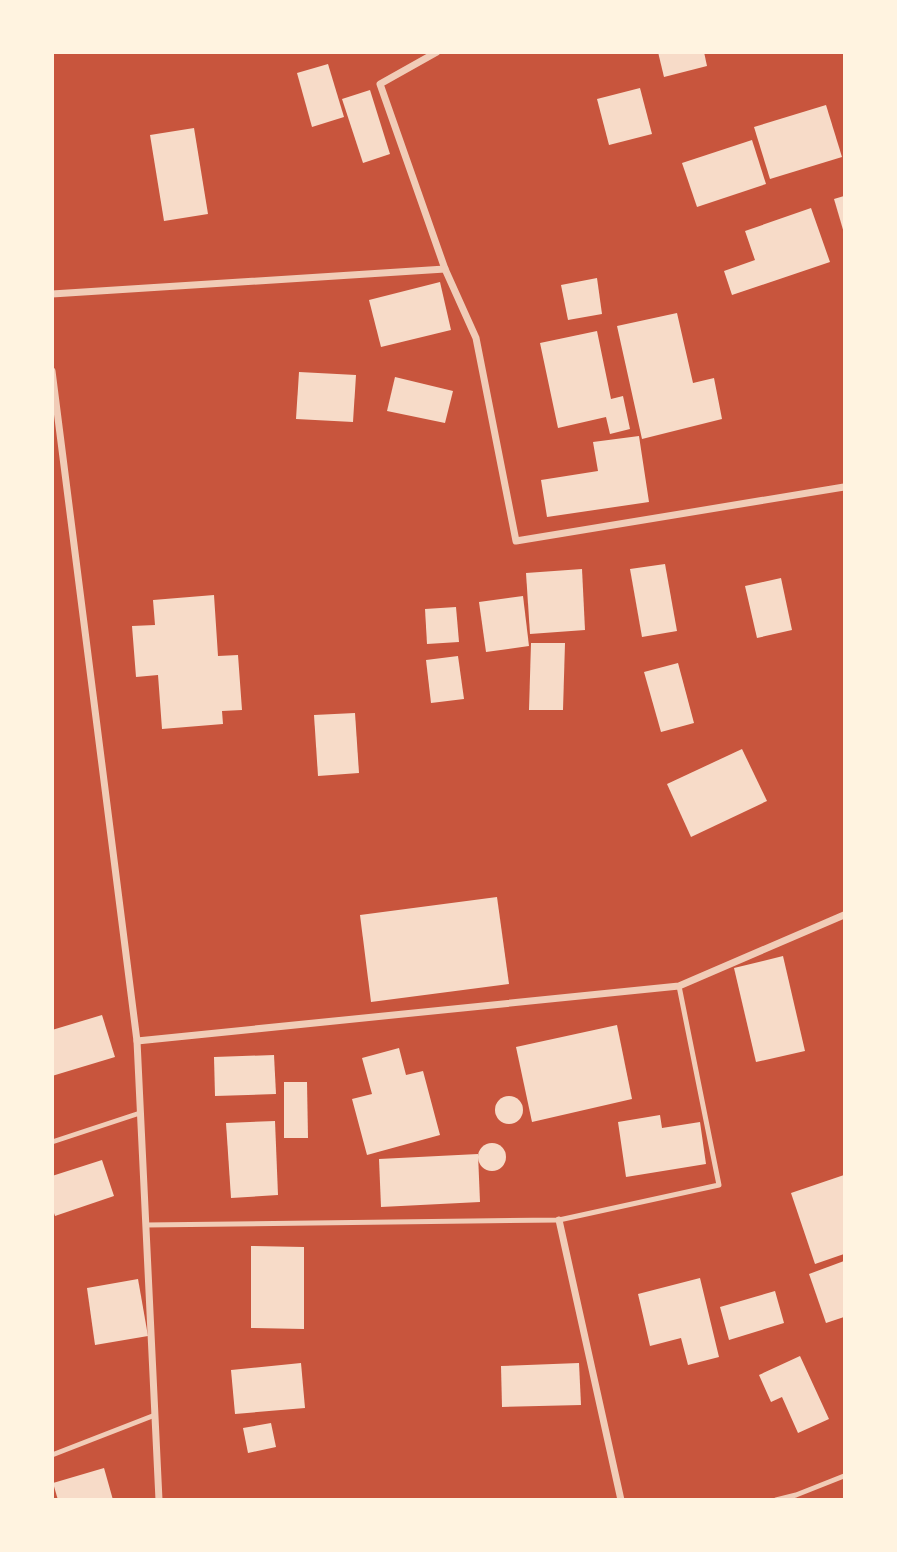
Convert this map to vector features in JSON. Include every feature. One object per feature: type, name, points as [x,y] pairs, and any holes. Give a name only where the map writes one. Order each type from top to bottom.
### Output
[{"type":"street","points":[[437,52],[380,85],[445,269],[476,338],[516,541],[845,487]]},
{"type":"street","points":[[52,294],[445,269]]},
{"type":"street","points":[[52,371],[137,1041],[159,1500]]},
{"type":"street","points":[[137,1041],[679,986],[845,915]]},
{"type":"street","points":[[559,1220],[621,1500]]},
{"type":"lane","points":[[146,1225],[559,1220],[719,1185],[679,986]]},
{"type":"lane","points":[[52,1142],[140,1113]]},
{"type":"lane","points":[[52,1455],[155,1415]]},
{"type":"lane","points":[[776,1500],[845,1476]]},
{"type":"building","points":[[658,52],[704,52],[707,66],[664,77]]},
{"type":"building","points":[[328,64],[344,117],[312,127],[297,73]]},
{"type":"building","points":[[640,88],[652,134],[609,145],[597,99]]},
{"type":"building","points":[[370,90],[390,154],[363,163],[342,99]]},
{"type":"building","points":[[826,105],[842,157],[770,179],[754,127]]},
{"type":"building","points":[[194,128],[208,214],[164,221],[150,135]]},
{"type":"building","points":[[752,140],[766,184],[697,207],[682,163]]},
{"type":"building","points":[[844,196],[844,233],[834,199]]},
{"type":"building","points":[[811,208],[830,262],[732,295],[724,271],[755,260],[745,231]]},
{"type":"building","points":[[597,278],[602,314],[568,320],[561,285]]},
{"type":"building","points":[[440,282],[451,330],[381,347],[369,300]]},
{"type":"building","points":[[677,313],[693,383],[714,378],[722,419],[642,439],[617,326]]},
{"type":"building","points":[[597,331],[611,399],[623,396],[630,429],[610,434],[606,417],[558,428],[540,343]]},
{"type":"building","points":[[299,372],[356,375],[353,422],[296,419]]},
{"type":"building","points":[[395,377],[453,391],[445,423],[387,411]]},
{"type":"building","points":[[639,436],[649,502],[547,517],[541,480],[598,471],[593,442]]},
{"type":"building","points":[[665,564],[677,631],[642,637],[630,569]]},
{"type":"building","points":[[582,569],[585,630],[530,634],[526,573]]},
{"type":"building","points":[[781,578],[792,630],[757,638],[745,586]]},
{"type":"building","points":[[214,595],[218,656],[238,655],[242,710],[222,711],[223,724],[162,729],[158,675],[136,677],[132,626],[155,625],[153,600]]},
{"type":"building","points":[[523,596],[529,646],[486,652],[479,602]]},
{"type":"building","points":[[456,607],[459,642],[427,644],[425,609]]},
{"type":"building","points":[[531,643],[565,643],[563,710],[529,710]]},
{"type":"building","points":[[458,656],[464,699],[431,703],[426,660]]},
{"type":"building","points":[[678,663],[694,723],[661,732],[644,672]]},
{"type":"building","points":[[355,713],[359,773],[318,776],[314,715]]},
{"type":"building","points":[[742,749],[767,801],[691,837],[667,784]]},
{"type":"building","points":[[497,897],[509,984],[371,1002],[360,915]]},
{"type":"building","points":[[783,956],[805,1051],[756,1062],[734,968]]},
{"type":"building","points":[[102,1015],[115,1057],[52,1076],[52,1030]]},
{"type":"building","points":[[617,1025],[632,1099],[532,1122],[516,1047]]},
{"type":"building","points":[[399,1048],[406,1075],[423,1071],[440,1135],[367,1155],[352,1099],[372,1094],[362,1058]]},
{"type":"building","points":[[274,1055],[276,1094],[215,1096],[214,1057]]},
{"type":"building","points":[[284,1082],[307,1082],[308,1138],[284,1138]]},
{"type":"building","points":[[509,1096],[519,1100],[523,1110],[519,1120],[509,1124],[499,1120],[495,1110],[499,1100]]},
{"type":"building","points":[[660,1115],[662,1128],[700,1122],[706,1164],[626,1177],[618,1122]]},
{"type":"building","points":[[275,1121],[278,1195],[231,1198],[226,1123]]},
{"type":"building","points":[[492,1143],[502,1147],[506,1157],[502,1167],[492,1171],[482,1167],[478,1157],[482,1147]]},
{"type":"building","points":[[478,1154],[480,1202],[381,1207],[379,1159]]},
{"type":"building","points":[[102,1160],[114,1196],[55,1216],[52,1207],[52,1176]]},
{"type":"building","points":[[844,1175],[844,1254],[815,1264],[791,1193]]},
{"type":"building","points":[[251,1246],[304,1247],[304,1329],[251,1328]]},
{"type":"building","points":[[844,1261],[844,1317],[826,1323],[809,1274]]},
{"type":"building","points":[[700,1278],[719,1357],[688,1365],[681,1338],[650,1346],[638,1294]]},
{"type":"building","points":[[138,1279],[148,1336],[95,1345],[87,1288]]},
{"type":"building","points":[[775,1291],[784,1323],[729,1340],[720,1307]]},
{"type":"building","points":[[800,1356],[829,1419],[798,1433],[782,1397],[771,1402],[759,1375]]},
{"type":"building","points":[[301,1363],[305,1408],[235,1414],[231,1370]]},
{"type":"building","points":[[579,1363],[581,1405],[502,1407],[501,1366]]},
{"type":"building","points":[[271,1423],[276,1447],[248,1453],[243,1428]]},
{"type":"building","points":[[104,1468],[113,1500],[58,1500],[53,1483]]}]
